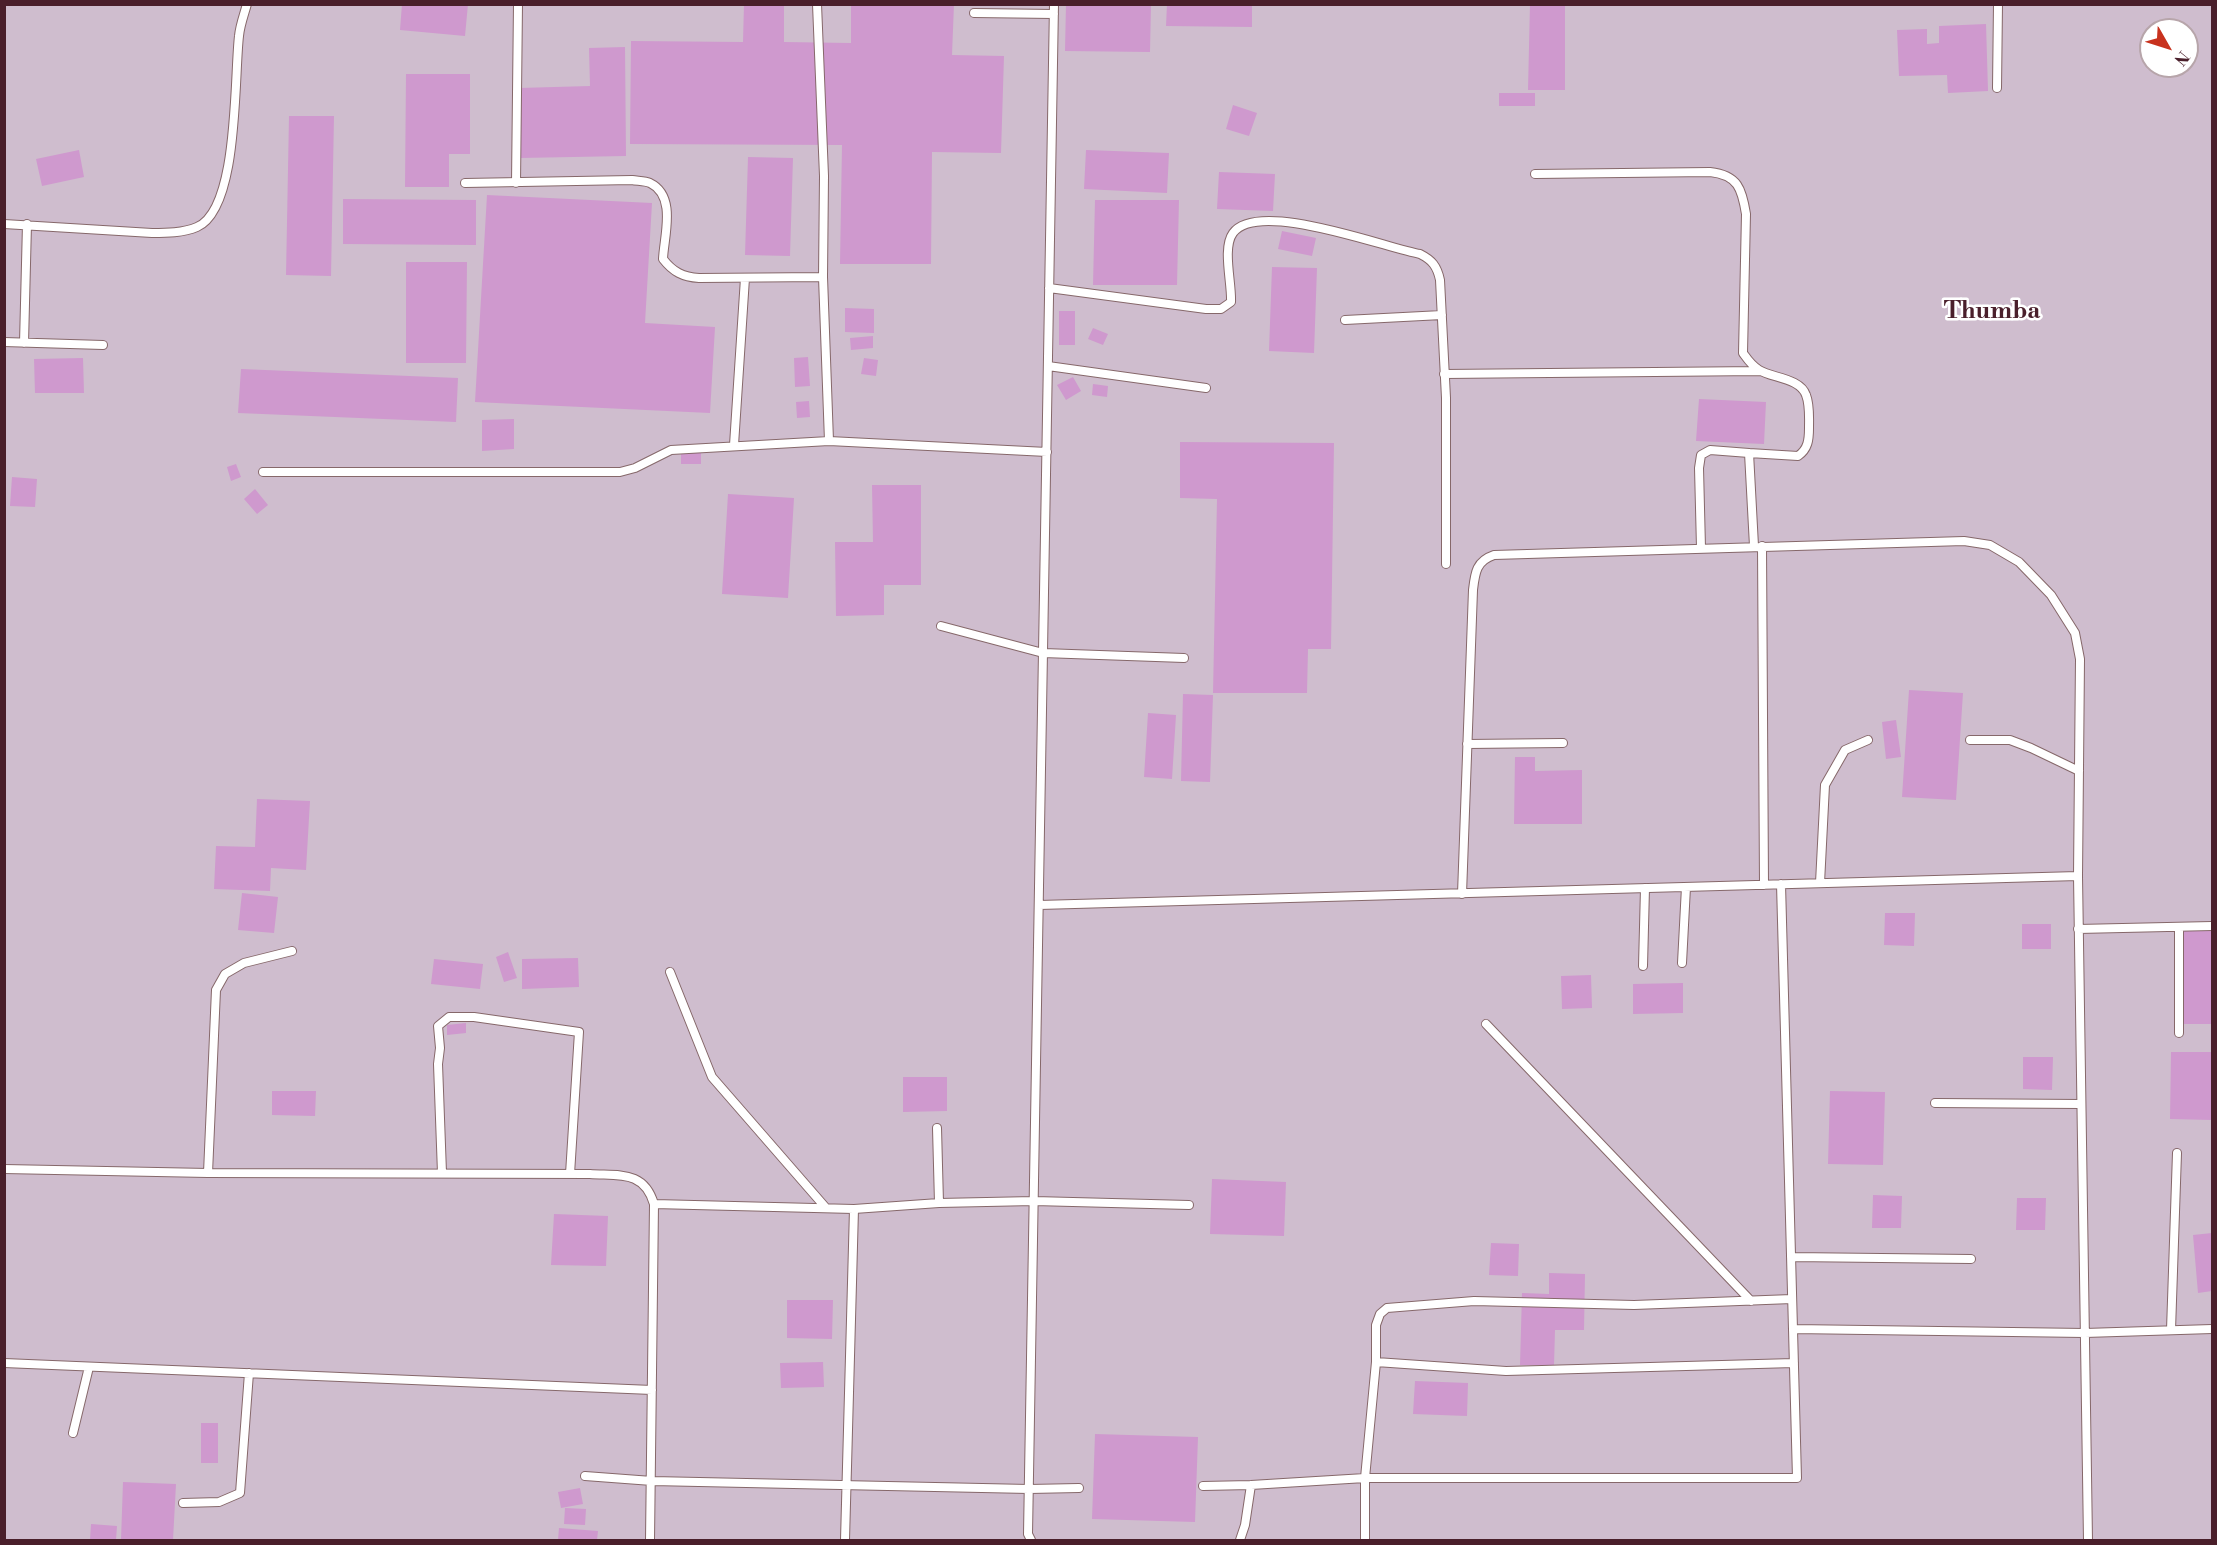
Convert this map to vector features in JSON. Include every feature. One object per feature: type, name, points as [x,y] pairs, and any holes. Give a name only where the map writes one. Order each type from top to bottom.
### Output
[{"type":"lane","points":[[4,224],[152,233],[175,232],[198,227],[215,211],[224,189],[230,147],[239,33],[247,4]]},
{"type":"lane","points":[[516,183],[518,4]]},
{"type":"lane","points":[[817,4],[824,176],[823,277],[829,441]]},
{"type":"lane","points":[[1031,1540],[1028,1534],[1054,4]]},
{"type":"lane","points":[[1997,88],[1998,4]]},
{"type":"lane","points":[[974,13],[1054,14]]},
{"type":"lane","points":[[1535,174],[1710,172],[1721,173],[1732,179],[1739,187],[1746,214],[1743,353],[1750,363],[1760,370],[1788,380],[1806,393],[1808,443],[1804,452],[1798,456],[1710,450],[1701,455],[1699,468],[1701,548]]},
{"type":"lane","points":[[465,183],[632,180],[650,183],[661,192],[668,206],[663,259],[672,270],[693,278],[823,277]]},
{"type":"lane","points":[[1049,288],[1206,309],[1221,309],[1231,302],[1232,288],[1227,247],[1233,232],[1252,222],[1265,220],[1300,223],[1420,254],[1431,260],[1437,269],[1442,315],[1446,564]]},
{"type":"lane","points":[[24,343],[27,224]]},
{"type":"lane","points":[[734,446],[745,278]]},
{"type":"lane","points":[[1345,320],[1442,315]]},
{"type":"lane","points":[[4,342],[103,345]]},
{"type":"lane","points":[[1048,366],[1206,388]]},
{"type":"lane","points":[[1444,374],[1760,370]]},
{"type":"lane","points":[[263,472],[620,472],[635,468],[671,450],[829,441],[1047,452]]},
{"type":"lane","points":[[1749,453],[1758,546],[1764,885]]},
{"type":"lane","points":[[1462,894],[1473,590],[1476,568],[1479,563],[1494,555],[1964,541],[1990,545],[2019,562],[2051,596],[2075,633],[2080,659],[2078,929],[2088,1540]]},
{"type":"lane","points":[[941,626],[1043,653],[1184,658]]},
{"type":"lane","points":[[1820,883],[1825,785],[1845,750],[1868,740]]},
{"type":"lane","points":[[1970,740],[2010,740],[2079,771]]},
{"type":"lane","points":[[1467,744],[1563,743]]},
{"type":"lane","points":[[1039,905],[2078,876]]},
{"type":"lane","points":[[1203,1486],[1365,1478],[1797,1478],[1780,884]]},
{"type":"lane","points":[[1682,963],[1686,887]]},
{"type":"lane","points":[[1643,966],[1644,888]]},
{"type":"lane","points":[[2078,929],[2212,926]]},
{"type":"lane","points":[[2179,927],[2179,1033]]},
{"type":"lane","points":[[208,1173],[216,990],[225,974],[243,963],[292,951]]},
{"type":"lane","points":[[670,972],[712,1077],[826,1208]]},
{"type":"lane","points":[[442,1173],[438,1026],[449,1017],[474,1017],[579,1032],[570,1174]]},
{"type":"lane","points":[[1486,1024],[1751,1301]]},
{"type":"lane","points":[[1935,1103],[2081,1104]]},
{"type":"lane","points":[[937,1128],[939,1203]]},
{"type":"lane","points":[[2172,1330],[2177,1153]]},
{"type":"lane","points":[[4,1168],[208,1173],[570,1174],[624,1176],[637,1179],[650,1192],[654,1204],[650,1540]]},
{"type":"lane","points":[[654,1204],[854,1209],[939,1203],[1034,1201],[1188,1205]]},
{"type":"lane","points":[[845,1540],[854,1209]]},
{"type":"lane","points":[[1791,1257],[1971,1259]]},
{"type":"lane","points":[[1365,1540],[1365,1478],[1376,1362],[1376,1325],[1380,1314],[1387,1308],[1398,1305],[1474,1301],[1634,1305],[1792,1299]]},
{"type":"lane","points":[[1793,1329],[2085,1333],[2212,1329]]},
{"type":"lane","points":[[1376,1362],[1506,1371],[1794,1363]]},
{"type":"lane","points":[[4,1363],[652,1390]]},
{"type":"lane","points":[[73,1433],[89,1366]]},
{"type":"lane","points":[[183,1503],[219,1502],[240,1493],[249,1373]]},
{"type":"lane","points":[[585,1476],[652,1481],[1029,1489],[1079,1488]]},
{"type":"lane","points":[[1240,1540],[1245,1525],[1251,1485]]},
{"type":"shaded area","points":[[5,5],[2212,5],[2212,1540],[5,1540]]},
{"type":"building","points":[[402,4],[468,4],[465,36],[400,30]]},
{"type":"building","points":[[744,4],[784,4],[784,42],[851,43],[851,4],[954,4],[952,55],[1004,56],[1001,153],[932,152],[931,264],[840,264],[842,145],[630,144],[631,41],[743,42]]},
{"type":"building","points":[[1066,4],[1151,4],[1150,52],[1065,51]]},
{"type":"building","points":[[1167,4],[1252,4],[1252,27],[1166,26]]},
{"type":"building","points":[[1530,4],[1565,4],[1565,90],[1528,90]]},
{"type":"building","points":[[1986,24],[1988,91],[1948,93],[1947,75],[1899,76],[1897,30],[1927,29],[1927,44],[1939,43],[1939,26]]},
{"type":"building","points":[[625,47],[626,156],[520,158],[519,88],[590,86],[589,48]]},
{"type":"building","points":[[406,74],[470,74],[470,154],[449,154],[449,187],[405,187]]},
{"type":"building","points":[[1499,93],[1535,93],[1535,106],[1499,106]]},
{"type":"building","points":[[1233,105],[1257,113],[1249,136],[1226,129]]},
{"type":"building","points":[[289,116],[334,116],[331,276],[286,275]]},
{"type":"building","points":[[79,150],[84,177],[42,186],[36,159]]},
{"type":"building","points":[[1086,150],[1169,153],[1167,193],[1084,189]]},
{"type":"building","points":[[748,157],[793,158],[790,256],[745,255]]},
{"type":"building","points":[[1219,172],[1275,174],[1273,211],[1217,209]]},
{"type":"building","points":[[487,195],[652,203],[645,323],[715,327],[710,413],[475,402]]},
{"type":"building","points":[[343,199],[476,200],[476,245],[343,244]]},
{"type":"building","points":[[1095,200],[1179,200],[1177,285],[1093,285]]},
{"type":"building","points":[[1282,231],[1316,238],[1312,256],[1278,249]]},
{"type":"building","points":[[406,262],[467,262],[466,363],[406,363]]},
{"type":"building","points":[[1272,267],[1317,268],[1314,353],[1269,351]]},
{"type":"building","points":[[845,308],[874,309],[874,333],[845,332]]},
{"type":"building","points":[[1059,311],[1075,311],[1075,345],[1059,345]]},
{"type":"building","points":[[1093,328],[1108,334],[1103,345],[1088,339]]},
{"type":"building","points":[[873,336],[873,348],[851,350],[850,338]]},
{"type":"building","points":[[808,357],[810,386],[795,387],[794,358]]},
{"type":"building","points":[[83,358],[84,393],[35,393],[34,359]]},
{"type":"building","points":[[864,358],[878,360],[876,376],[861,374]]},
{"type":"building","points":[[241,369],[458,378],[456,422],[238,413]]},
{"type":"building","points":[[1073,377],[1081,391],[1066,400],[1057,385]]},
{"type":"building","points":[[1093,384],[1108,386],[1107,397],[1092,395]]},
{"type":"building","points":[[1699,399],[1766,402],[1764,444],[1696,441]]},
{"type":"building","points":[[809,401],[810,417],[797,418],[796,402]]},
{"type":"building","points":[[514,419],[514,449],[482,451],[482,420]]},
{"type":"building","points":[[1180,442],[1334,443],[1331,649],[1308,649],[1307,693],[1213,693],[1217,499],[1180,498]]},
{"type":"building","points":[[681,452],[701,452],[701,464],[681,464]]},
{"type":"building","points":[[236,464],[241,477],[231,481],[227,467]]},
{"type":"building","points":[[12,477],[37,479],[35,507],[10,506]]},
{"type":"building","points":[[872,485],[921,485],[921,585],[884,585],[884,615],[836,616],[835,542],[873,542]]},
{"type":"building","points":[[255,489],[268,505],[257,514],[244,499]]},
{"type":"building","points":[[728,494],[794,498],[788,598],[722,594]]},
{"type":"building","points":[[1909,690],[1963,693],[1956,800],[1902,797]]},
{"type":"building","points":[[1183,694],[1213,695],[1210,782],[1181,781]]},
{"type":"building","points":[[1148,713],[1176,715],[1172,779],[1144,777]]},
{"type":"building","points":[[1896,720],[1901,757],[1886,759],[1882,722]]},
{"type":"building","points":[[1515,757],[1535,757],[1535,771],[1582,770],[1582,824],[1514,824]]},
{"type":"building","points":[[257,799],[310,801],[306,870],[271,868],[270,891],[214,889],[216,846],[255,847]]},
{"type":"building","points":[[242,893],[278,897],[274,933],[238,930]]},
{"type":"building","points":[[1885,913],[1915,913],[1914,946],[1884,945]]},
{"type":"building","points":[[2022,924],[2051,924],[2051,949],[2022,949]]},
{"type":"building","points":[[2178,927],[2212,928],[2212,1024],[2176,1024]]},
{"type":"building","points":[[508,952],[517,978],[504,982],[496,957]]},
{"type":"building","points":[[578,958],[579,987],[522,989],[522,959]]},
{"type":"building","points":[[434,959],[483,964],[480,989],[431,984]]},
{"type":"building","points":[[1591,975],[1592,1008],[1562,1009],[1561,976]]},
{"type":"building","points":[[1683,983],[1683,1013],[1633,1014],[1633,984]]},
{"type":"building","points":[[466,1023],[466,1033],[447,1035],[447,1025]]},
{"type":"building","points":[[2171,1052],[2212,1052],[2212,1120],[2170,1119]]},
{"type":"building","points":[[2023,1057],[2053,1057],[2052,1090],[2023,1089]]},
{"type":"building","points":[[903,1077],[947,1077],[947,1111],[903,1112]]},
{"type":"building","points":[[272,1091],[316,1091],[315,1116],[272,1115]]},
{"type":"building","points":[[1830,1091],[1885,1092],[1883,1165],[1828,1164]]},
{"type":"building","points":[[1212,1179],[1286,1182],[1284,1236],[1210,1234]]},
{"type":"building","points":[[1873,1195],[1902,1196],[1901,1228],[1872,1228]]},
{"type":"building","points":[[2017,1198],[2046,1198],[2045,1230],[2016,1230]]},
{"type":"building","points":[[554,1214],[608,1216],[606,1266],[551,1265]]},
{"type":"building","points":[[2212,1233],[2212,1291],[2198,1293],[2193,1235]]},
{"type":"building","points":[[1491,1243],[1519,1244],[1518,1276],[1489,1275]]},
{"type":"building","points":[[1549,1273],[1585,1274],[1584,1330],[1555,1330],[1554,1365],[1520,1365],[1522,1293],[1549,1294]]},
{"type":"building","points":[[787,1300],[833,1300],[832,1339],[787,1338]]},
{"type":"building","points":[[823,1362],[824,1387],[781,1388],[780,1363]]},
{"type":"building","points":[[1415,1381],[1468,1383],[1467,1416],[1413,1414]]},
{"type":"building","points":[[201,1423],[218,1423],[218,1463],[201,1463]]},
{"type":"building","points":[[1095,1434],[1198,1437],[1195,1522],[1092,1519]]},
{"type":"building","points":[[123,1482],[176,1484],[173,1540],[121,1540]]},
{"type":"building","points":[[580,1488],[583,1504],[561,1508],[558,1492]]},
{"type":"building","points":[[565,1508],[586,1509],[585,1525],[564,1524]]},
{"type":"building","points":[[91,1524],[117,1526],[116,1540],[90,1540]]},
{"type":"building","points":[[559,1528],[598,1531],[597,1540],[558,1540]]},
{"type":"district","name":"Thumba","points":[[1992,312]]}]
